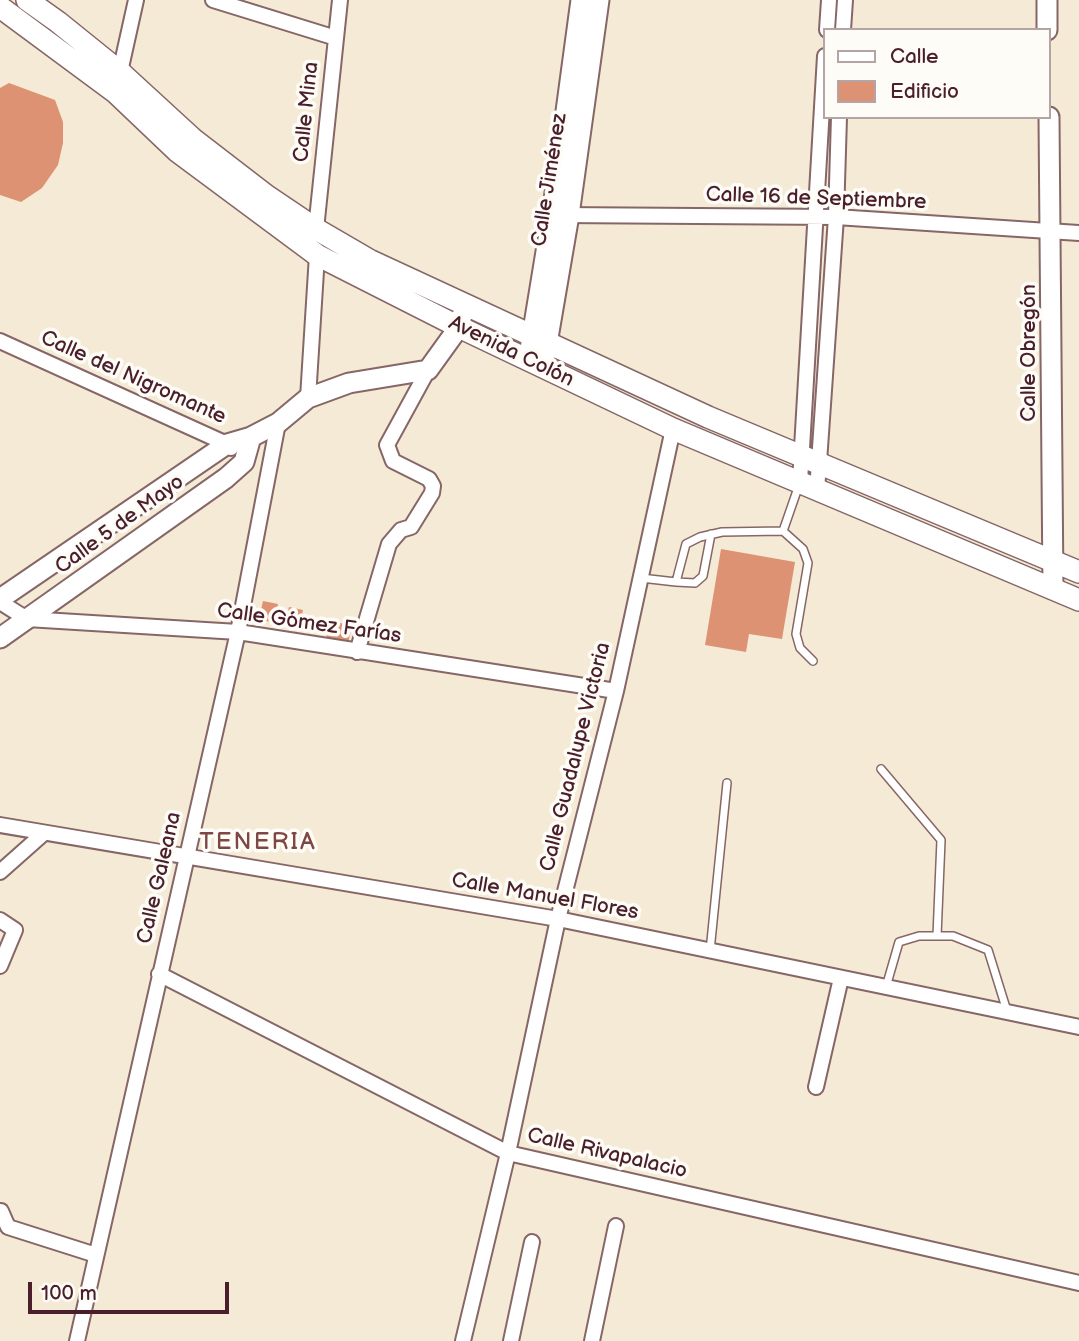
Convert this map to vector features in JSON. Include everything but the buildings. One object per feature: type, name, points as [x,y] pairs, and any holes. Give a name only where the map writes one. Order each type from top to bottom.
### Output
[{"type":"main road","name":"Avenida Colón","points":[[27,0],[120,72],[193,139],[267,196],[371,261],[708,417],[1079,572]]},
{"type":"main road","name":"Avenida Colón","points":[[1,10],[115,92],[177,151],[317,255],[459,327],[673,429],[1079,600]]},
{"type":"street","points":[[120,72],[136,0]]},
{"type":"street","points":[[213,0],[336,38]]},
{"type":"street","name":"Calle Mina","points":[[316,229],[340,0]]},
{"type":"street","name":"Calle Jiménez","points":[[571,141],[581,0]]},
{"type":"street","name":"Calle Jiménez","points":[[535,364],[571,141],[599,0]]},
{"type":"street","points":[[827,28],[829,0]]},
{"type":"street","points":[[843,28],[845,0]]},
{"type":"street","points":[[1046,0],[1047,28]]},
{"type":"street","points":[[811,461],[814,217],[824,87]]},
{"type":"street","points":[[809,486],[836,217],[839,119]]},
{"type":"street","name":"Calle Obregón","points":[[1049,119],[1053,589]]},
{"type":"street","name":"Calle 16 de Septiembre","points":[[561,215],[836,217],[1079,233]]},
{"type":"street","points":[[308,398],[317,255]]},
{"type":"street","points":[[357,652],[389,544],[401,530],[411,527],[432,493],[433,486],[429,480],[393,461],[387,445],[428,370],[459,327],[465,304]]},
{"type":"street","name":"Calle del Nigromante","points":[[0,341],[227,444],[244,462]]},
{"type":"street","name":"Calle 5 de Mayo","points":[[0,600],[227,444],[251,438],[278,423],[308,398],[349,383],[428,370]]},
{"type":"street","name":"Calle Galeana","points":[[77,1341],[238,632],[278,423]]},
{"type":"street","name":"Calle Guadalupe Victoria","points":[[463,1341],[508,1153],[558,919],[616,691],[673,429]]},
{"type":"street","points":[[244,462],[251,438]]},
{"type":"street","name":"Calle 5 de Mayo","points":[[0,638],[226,478],[244,462]]},
{"type":"street","points":[[0,600],[27,620]]},
{"type":"street","name":"Calle Gómez Farías","points":[[27,620],[238,632],[616,691]]},
{"type":"street","name":"Calle Manuel Flores","points":[[0,825],[558,919],[1079,1027]]},
{"type":"street","points":[[0,872],[44,832]]},
{"type":"street","points":[[0,920],[15,930],[0,966]]},
{"type":"street","name":"Calle Rivapalacio","points":[[159,974],[508,1153],[1079,1283]]},
{"type":"street","points":[[816,1087],[841,978]]},
{"type":"street","points":[[1,1211],[8,1227],[96,1255]]},
{"type":"street","points":[[593,1341],[616,1226]]},
{"type":"street","points":[[511,1341],[532,1242]]},
{"type":"lane","points":[[783,531],[809,486]]},
{"type":"lane","points":[[677,582],[687,544],[722,532],[783,531],[803,549],[807,563],[796,634],[800,648],[813,662]]},
{"type":"lane","points":[[641,578],[695,583],[702,576],[711,534]]},
{"type":"lane","points":[[881,769],[941,840],[937,936]]},
{"type":"lane","points":[[710,951],[727,783]]},
{"type":"lane","points":[[886,987],[899,942],[919,936],[953,936],[988,950],[1008,1012]]},
{"type":"district","name":"TENERIA","points":[[258,843]]}]
